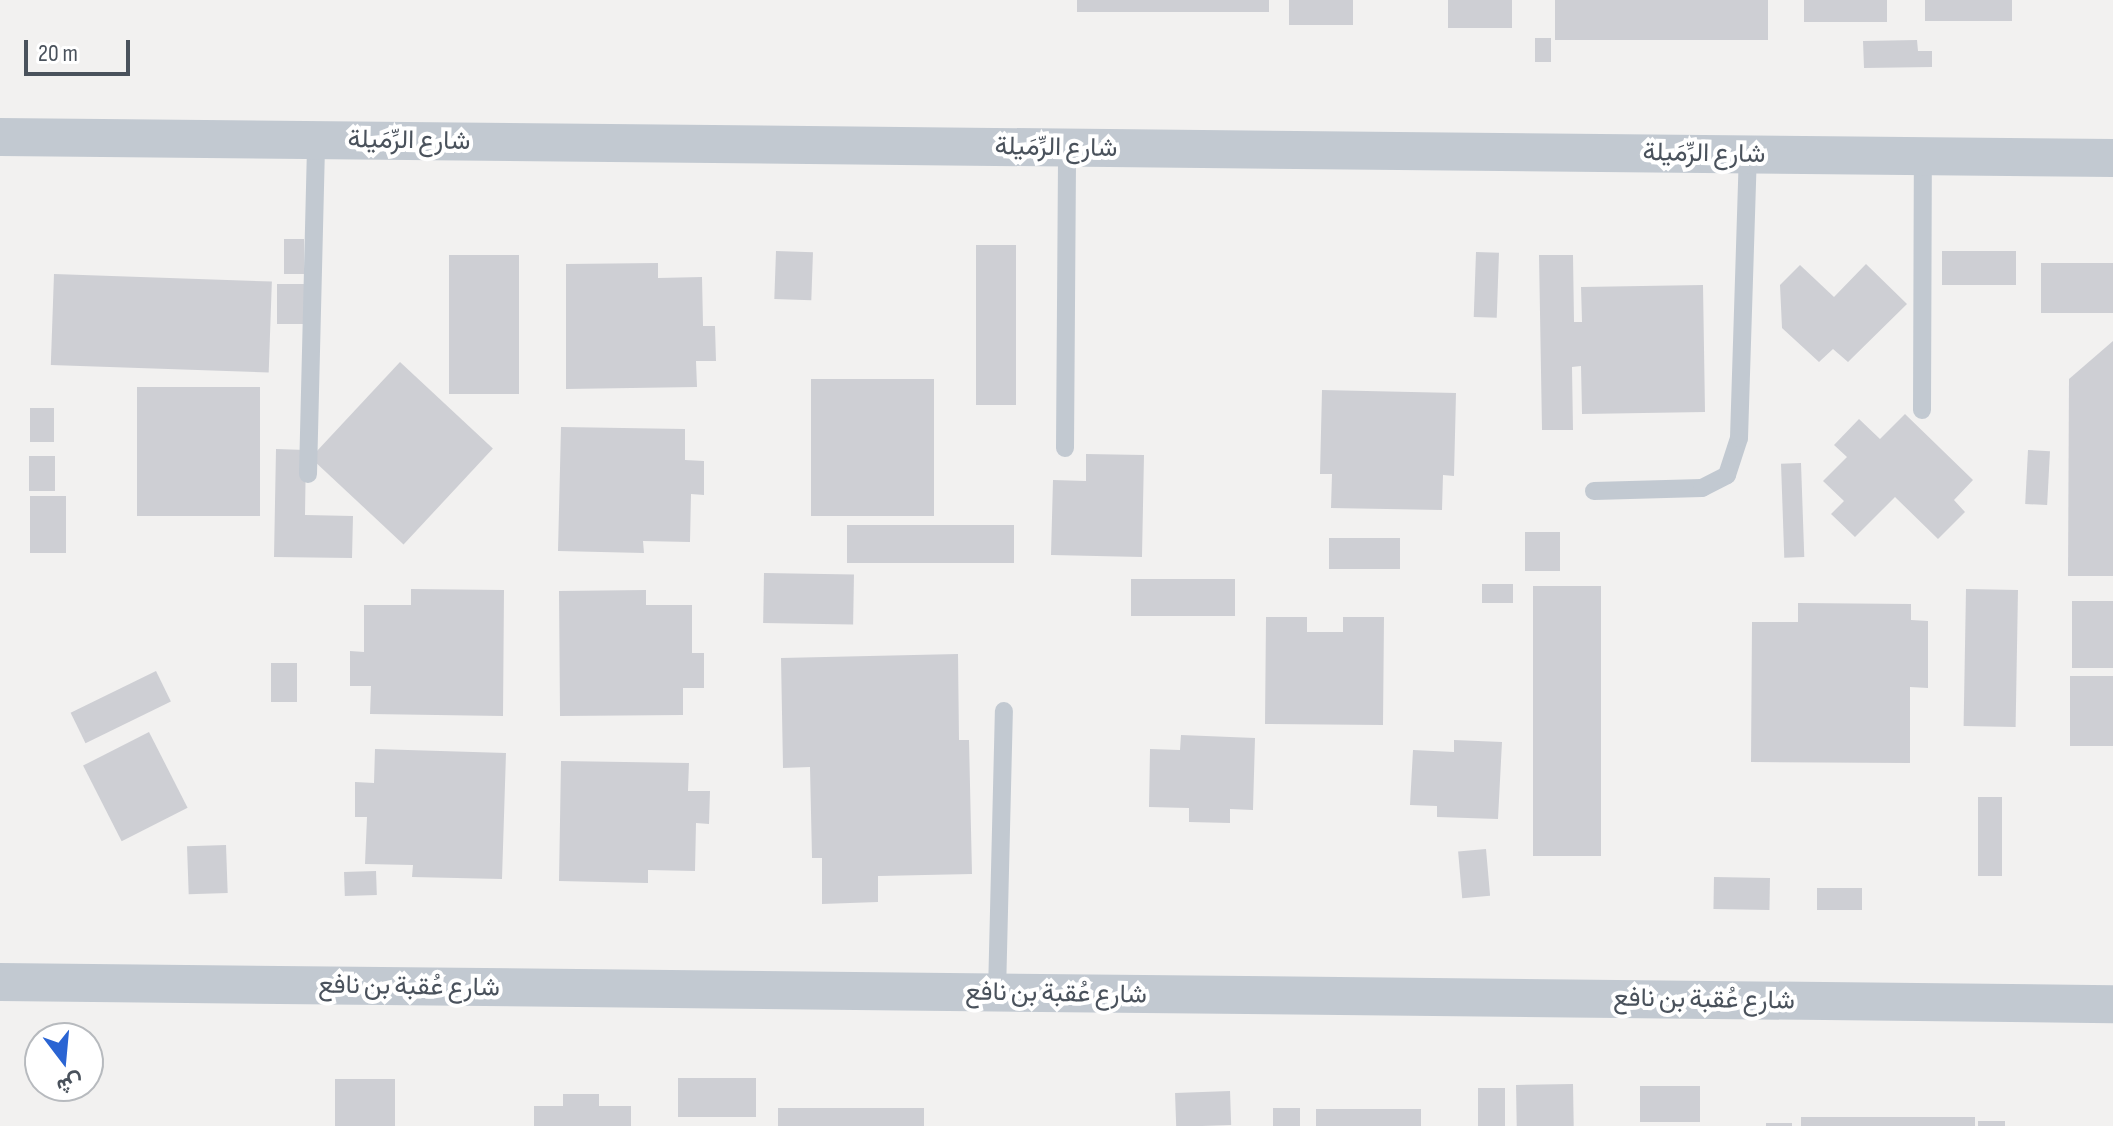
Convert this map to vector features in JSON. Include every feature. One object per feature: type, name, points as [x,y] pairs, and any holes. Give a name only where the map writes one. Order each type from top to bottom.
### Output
[{"type":"street","name":"شارع الرِّمَيلة","points":[[0,137],[2113,158]]},
{"type":"street","name":"شارع عُقبة بن نافع","points":[[0,982],[2113,1004]]},
{"type":"lane","points":[[308,474],[316,140]]},
{"type":"lane","points":[[1065,448],[1067,148]]},
{"type":"lane","points":[[1594,491],[1702,488],[1727,475],[1739,438],[1748,155]]},
{"type":"lane","points":[[1922,410],[1923,156]]},
{"type":"lane","points":[[997,993],[1004,711]]},
{"type":"building","points":[[1077,0],[1269,0],[1269,12],[1077,12]]},
{"type":"building","points":[[1289,0],[1353,0],[1353,25],[1289,25]]},
{"type":"building","points":[[1448,0],[1512,0],[1512,28],[1448,28]]},
{"type":"building","points":[[1555,0],[1768,0],[1768,40],[1555,40]]},
{"type":"building","points":[[1804,0],[1887,0],[1887,22],[1804,22]]},
{"type":"building","points":[[1925,0],[2012,0],[2012,21],[1925,21]]},
{"type":"building","points":[[1535,38],[1551,38],[1551,62],[1535,62]]},
{"type":"building","points":[[1917,40],[1918,51],[1932,51],[1932,67],[1864,68],[1863,41]]},
{"type":"building","points":[[284,239],[304,239],[304,274],[284,274]]},
{"type":"building","points":[[976,245],[1016,245],[1016,405],[976,405]]},
{"type":"building","points":[[776,251],[813,252],[811,300],[774,299]]},
{"type":"building","points":[[1942,251],[2016,251],[2016,285],[1942,285]]},
{"type":"building","points":[[1476,252],[1499,253],[1497,318],[1474,317]]},
{"type":"building","points":[[449,255],[519,255],[519,394],[449,394]]},
{"type":"building","points":[[1539,255],[1573,255],[1574,322],[1582,322],[1581,287],[1703,285],[1705,412],[1582,414],[1581,366],[1572,367],[1573,430],[1542,430]]},
{"type":"building","points":[[658,263],[658,278],[702,277],[703,326],[715,326],[716,361],[696,361],[697,387],[566,389],[566,264]]},
{"type":"building","points":[[2041,263],[2113,263],[2113,313],[2041,313]]},
{"type":"building","points":[[1866,264],[1907,304],[1848,362],[1833,349],[1819,362],[1782,328],[1780,285],[1800,265],[1834,297]]},
{"type":"building","points":[[54,274],[272,282],[269,373],[51,365]]},
{"type":"building","points":[[277,284],[305,284],[305,324],[277,324]]},
{"type":"building","points":[[2113,341],[2113,576],[2068,576],[2069,379]]},
{"type":"building","points":[[400,362],[493,449],[404,544],[311,458]]},
{"type":"building","points":[[811,379],[934,379],[934,516],[811,516]]},
{"type":"building","points":[[137,387],[260,387],[260,516],[137,516]]},
{"type":"building","points":[[1322,390],[1456,393],[1454,476],[1443,475],[1442,510],[1331,508],[1332,474],[1320,474]]},
{"type":"building","points":[[30,408],[54,408],[54,442],[30,442]]},
{"type":"building","points":[[1905,414],[1973,480],[1954,500],[1965,512],[1938,539],[1895,497],[1855,537],[1831,514],[1844,501],[1823,481],[1847,457],[1834,445],[1859,419],[1880,439]]},
{"type":"building","points":[[561,427],[685,429],[685,460],[704,461],[704,495],[691,494],[690,542],[643,541],[644,553],[558,551]]},
{"type":"building","points":[[276,449],[306,450],[305,515],[353,516],[352,558],[274,557]]},
{"type":"building","points":[[2028,450],[2050,451],[2047,505],[2025,504]]},
{"type":"building","points":[[1086,454],[1144,455],[1142,557],[1051,555],[1053,480],[1086,481]]},
{"type":"building","points":[[29,456],[55,456],[55,491],[29,491]]},
{"type":"building","points":[[1801,463],[1804,557],[1784,558],[1781,464]]},
{"type":"building","points":[[30,496],[66,496],[66,553],[30,553]]},
{"type":"building","points":[[847,525],[1014,525],[1014,563],[847,563]]},
{"type":"building","points":[[1525,532],[1560,532],[1560,571],[1525,571]]},
{"type":"building","points":[[1329,538],[1400,538],[1400,569],[1329,569]]},
{"type":"building","points":[[764,573],[854,575],[853,625],[763,623]]},
{"type":"building","points":[[1131,579],[1235,579],[1235,616],[1131,616]]},
{"type":"building","points":[[1482,584],[1513,584],[1513,603],[1482,603]]},
{"type":"building","points":[[1533,586],[1601,586],[1601,856],[1533,856]]},
{"type":"building","points":[[411,589],[504,590],[503,716],[370,714],[371,686],[350,686],[350,651],[364,652],[364,605],[411,605]]},
{"type":"building","points":[[1966,589],[2018,590],[2016,727],[1964,726]]},
{"type":"building","points":[[646,590],[646,605],[692,605],[692,653],[704,653],[704,688],[683,688],[683,715],[560,716],[559,591]]},
{"type":"building","points":[[2072,601],[2113,601],[2113,668],[2072,668]]},
{"type":"building","points":[[1798,603],[1911,604],[1911,620],[1928,621],[1928,688],[1910,687],[1910,763],[1751,762],[1752,622],[1798,622]]},
{"type":"building","points":[[1266,617],[1307,617],[1307,632],[1343,632],[1343,617],[1384,617],[1383,725],[1265,724]]},
{"type":"building","points":[[958,654],[959,740],[969,740],[972,874],[878,876],[878,902],[822,904],[822,858],[812,858],[810,767],[783,768],[781,658]]},
{"type":"building","points":[[271,663],[297,663],[297,702],[271,702]]},
{"type":"building","points":[[156,671],[171,702],[86,743],[71,713]]},
{"type":"building","points":[[2070,676],[2113,676],[2113,746],[2070,746]]},
{"type":"building","points":[[149,732],[188,808],[122,841],[83,766]]},
{"type":"building","points":[[1181,735],[1255,738],[1253,810],[1230,809],[1230,823],[1189,822],[1189,808],[1149,807],[1150,749],[1180,750]]},
{"type":"building","points":[[1454,740],[1502,742],[1498,819],[1437,817],[1437,806],[1410,805],[1413,750],[1454,752]]},
{"type":"building","points":[[375,749],[506,753],[502,879],[412,877],[413,865],[365,864],[367,817],[355,817],[355,782],[374,783]]},
{"type":"building","points":[[561,761],[689,763],[688,791],[710,791],[709,824],[696,823],[695,871],[648,870],[648,883],[559,881]]},
{"type":"building","points":[[1978,797],[2002,797],[2002,876],[1978,876]]},
{"type":"building","points":[[226,845],[228,893],[189,894],[187,846]]},
{"type":"building","points":[[1486,849],[1490,896],[1462,898],[1458,851]]},
{"type":"building","points":[[376,871],[377,895],[345,896],[344,872]]},
{"type":"building","points":[[1714,877],[1770,878],[1769,910],[1713,909]]},
{"type":"building","points":[[1817,888],[1862,888],[1862,910],[1817,910]]},
{"type":"building","points":[[678,1078],[756,1078],[756,1117],[678,1117]]},
{"type":"building","points":[[335,1079],[395,1079],[395,1126],[335,1126]]},
{"type":"building","points":[[1573,1084],[1574,1126],[1517,1126],[1516,1085]]},
{"type":"building","points":[[1640,1086],[1700,1086],[1700,1122],[1640,1122]]},
{"type":"building","points":[[1478,1088],[1505,1088],[1505,1126],[1478,1126]]},
{"type":"building","points":[[1230,1091],[1231,1125],[1176,1126],[1175,1093]]},
{"type":"building","points":[[563,1094],[599,1094],[599,1106],[631,1106],[631,1126],[534,1126],[534,1106],[563,1106]]},
{"type":"building","points":[[778,1108],[924,1108],[924,1126],[778,1126]]},
{"type":"building","points":[[1273,1108],[1300,1108],[1300,1126],[1273,1126]]},
{"type":"building","points":[[1316,1109],[1421,1109],[1421,1126],[1316,1126]]},
{"type":"building","points":[[1801,1117],[1975,1117],[1975,1126],[1801,1126]]},
{"type":"building","points":[[1978,1121],[2005,1121],[2005,1126],[1978,1126]]},
{"type":"building","points":[[1766,1123],[1792,1123],[1792,1126],[1766,1126]]}]
